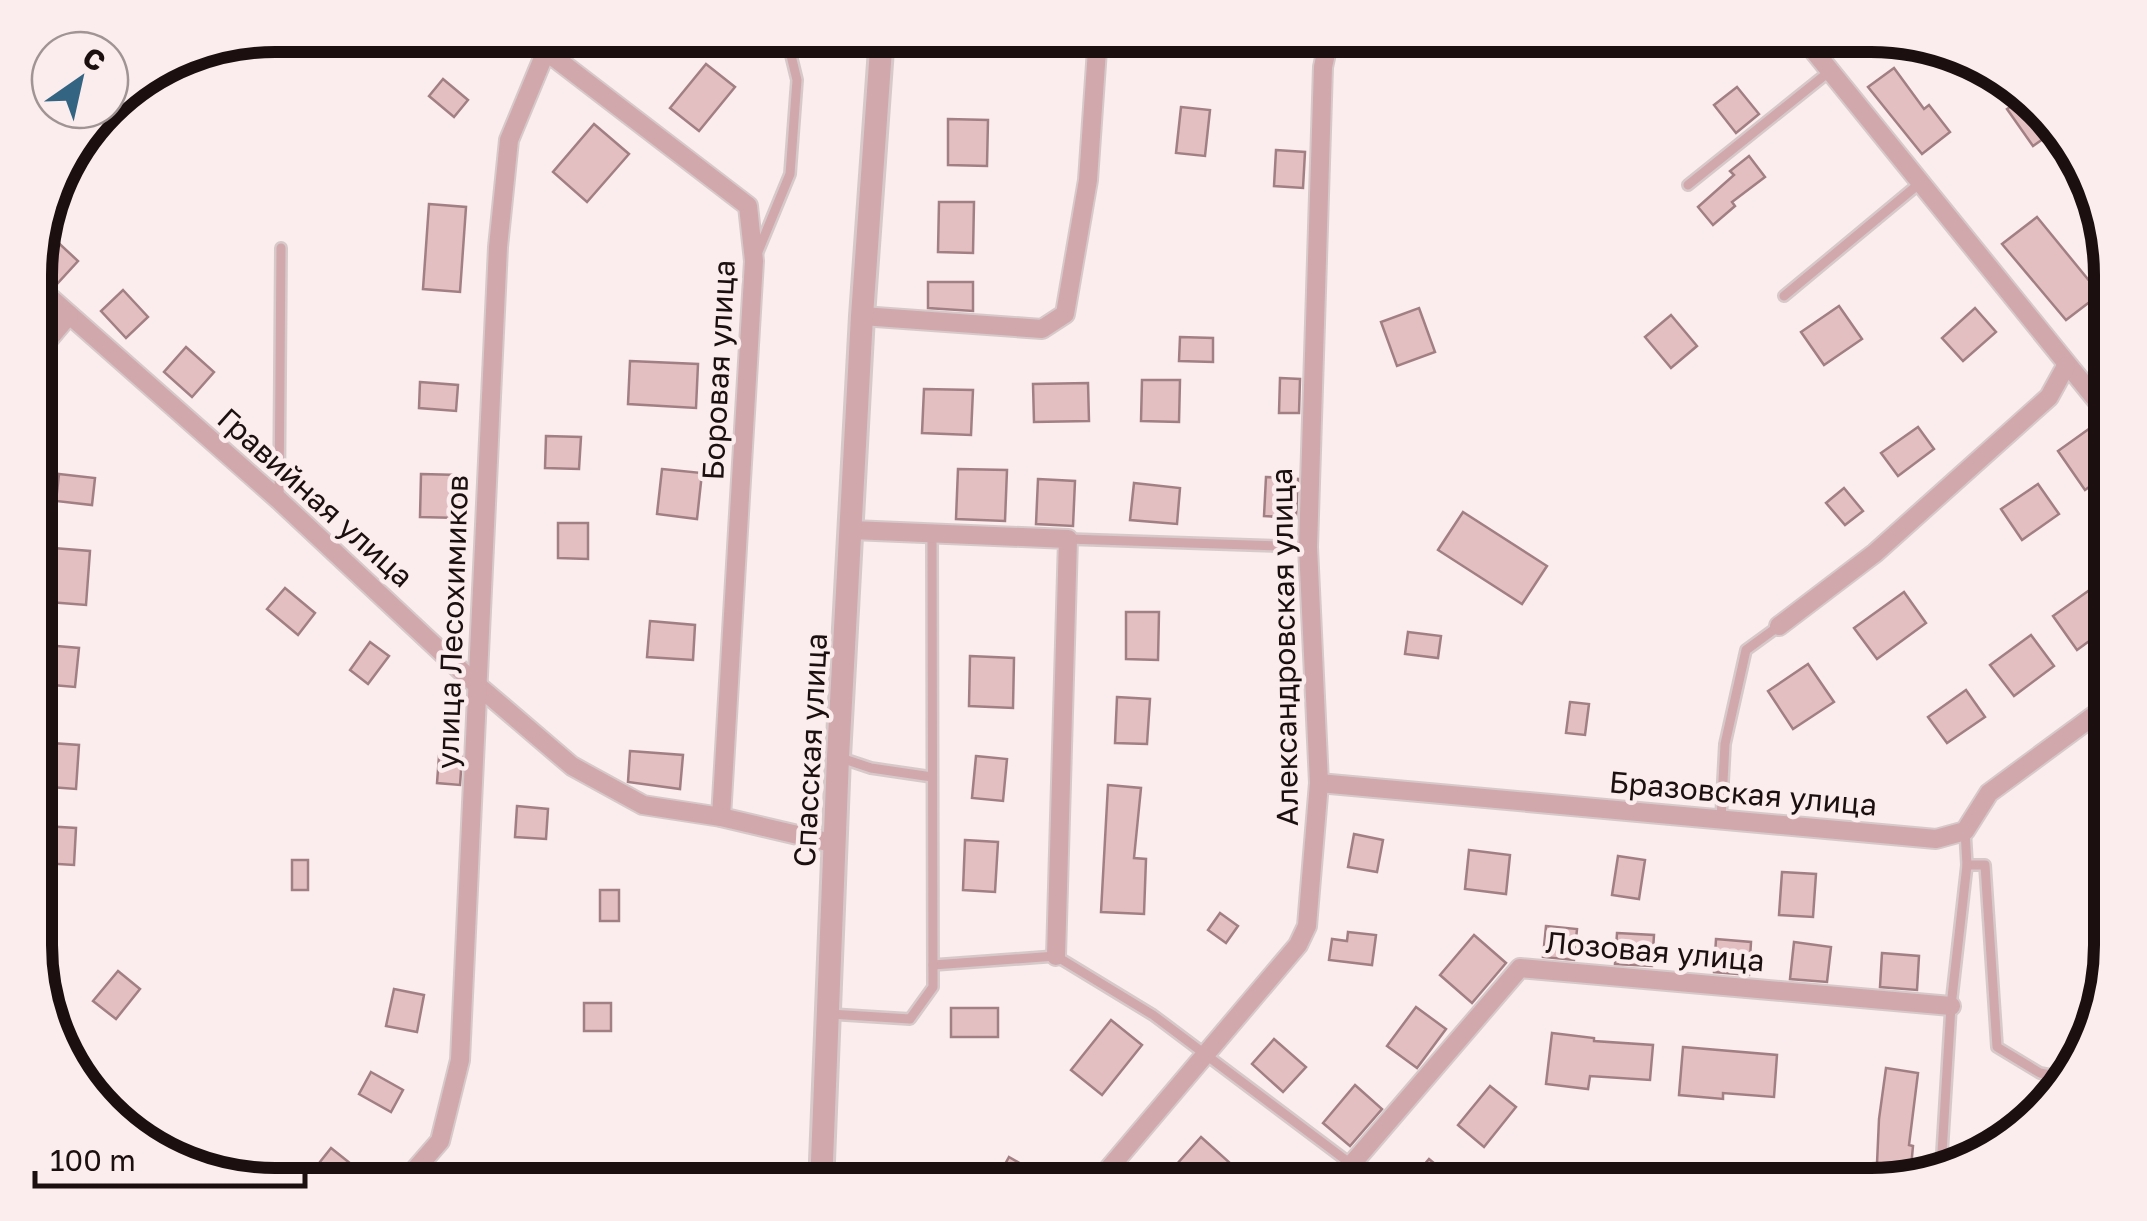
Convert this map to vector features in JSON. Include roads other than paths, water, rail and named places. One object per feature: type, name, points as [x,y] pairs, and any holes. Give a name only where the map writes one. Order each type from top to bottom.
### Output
[{"type":"street","points":[[862,316],[1042,329],[1065,314],[1088,180],[1097,52]]},
{"type":"street","name":"Александровская улица","points":[[1109,1168],[1206,1057],[1298,944],[1307,926],[1319,783],[1308,547],[1322,67],[1326,52]]},
{"type":"street","points":[[1815,52],[2094,398]]},
{"type":"street","name":"улица Лесохимиков","points":[[417,1168],[440,1141],[460,1060],[502,211],[509,140],[545,53]]},
{"type":"street","name":"Боровая улица","points":[[548,53],[748,206],[754,261],[722,817]]},
{"type":"street","name":"Спасская улица","points":[[822,1168],[838,757],[881,53]]},
{"type":"street","name":"Гравийная улица","points":[[52,300],[279,500],[478,687],[572,766],[643,805],[722,817],[836,844]]},
{"type":"street","points":[[52,335],[69,316]]},
{"type":"street","points":[[1779,626],[1875,553],[2049,396],[2066,366]]},
{"type":"street","points":[[852,530],[1068,540],[1056,956]]},
{"type":"street","points":[[1965,830],[1989,793],[2094,716]]},
{"type":"street","name":"Бразовская улица","points":[[1319,783],[1936,839],[1965,830]]},
{"type":"street","name":"Лозовая улица","points":[[1348,1168],[1520,968],[1951,1006]]},
{"type":"street","points":[[1351,1164],[1355,1168]]},
{"type":"lane","points":[[754,261],[790,174],[797,80],[790,53]]},
{"type":"lane","points":[[1688,186],[1830,71]]},
{"type":"lane","points":[[1784,296],[1920,182]]},
{"type":"lane","points":[[279,500],[281,248]]},
{"type":"lane","points":[[830,1014],[910,1019],[933,988],[932,535]]},
{"type":"lane","points":[[1068,540],[1308,547]]},
{"type":"lane","points":[[1721,820],[1725,744],[1746,650],[1779,626]]},
{"type":"lane","points":[[838,757],[870,768],[932,777]]},
{"type":"lane","points":[[1942,1157],[1951,1006],[1967,865],[1965,830]]},
{"type":"lane","points":[[1967,865],[1985,866],[1997,1046],[2040,1073],[2052,1075]]},
{"type":"lane","points":[[933,964],[1056,956],[1153,1015],[1351,1164]]}]
